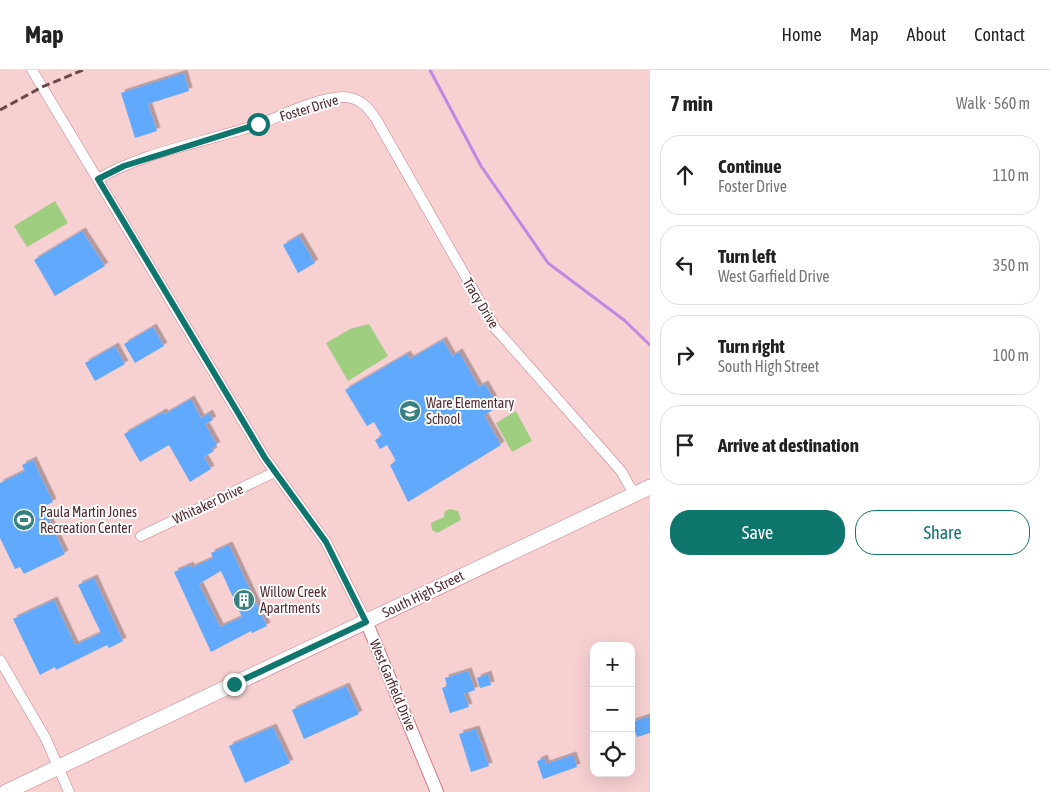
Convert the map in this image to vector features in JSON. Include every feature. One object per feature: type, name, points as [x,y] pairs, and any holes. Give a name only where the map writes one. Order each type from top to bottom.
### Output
[{"type":"main road","name":"South High Street","points":[[6,792],[650,487]]},
{"type":"street","name":"West Garfield Drive","points":[[32,70],[275,472],[326,542],[366,622],[437,792]]},
{"type":"street","name":"Foster Drive","points":[[98,179],[124,166],[258,124],[327,99],[350,97]]},
{"type":"street","name":"Tracy Drive","points":[[350,97],[364,104],[376,119],[495,328],[621,471],[634,494]]},
{"type":"street","name":"Whitaker Drive","points":[[141,536],[275,472]]},
{"type":"street","points":[[0,660],[40,729],[69,792]]},
{"type":"green space","points":[[55,201],[68,223],[27,247],[14,226]]},
{"type":"green space","points":[[369,324],[388,356],[348,381],[326,343],[350,329]]},
{"type":"green space","points":[[516,411],[532,441],[512,452],[496,423]]},
{"type":"green space","points":[[450,509],[458,511],[461,520],[437,533],[432,530],[431,523],[444,517],[445,511]]},
{"type":"building","points":[[184,73],[189,91],[148,104],[157,131],[135,138],[121,93]]},
{"type":"building","points":[[82,231],[105,266],[55,296],[34,260]]},
{"type":"building","points":[[299,236],[315,263],[298,273],[283,245]]},
{"type":"building","points":[[153,327],[164,346],[135,363],[124,344]]},
{"type":"building","name":"Ware Elementary School","points":[[443,340],[452,356],[459,352],[479,387],[485,384],[498,407],[484,415],[501,445],[408,502],[390,465],[396,461],[387,445],[380,449],[375,440],[382,436],[374,422],[367,426],[345,390],[407,354],[410,359]]},
{"type":"building","points":[[115,346],[125,364],[95,381],[85,363]]},
{"type":"building","points":[[191,399],[201,418],[209,413],[213,420],[205,424],[217,445],[212,448],[214,451],[204,457],[211,469],[190,482],[169,445],[140,462],[124,434]]},
{"type":"building","name":"Paula Martin Jones Recreation Center","points":[[33,460],[53,502],[43,507],[65,554],[24,574],[20,567],[15,569],[0,538],[0,483],[25,471],[22,465]]},
{"type":"building","name":"Willow Creek Apartments","points":[[229,545],[267,626],[252,633],[251,631],[211,652],[174,572],[190,565],[191,568],[213,558],[211,553]],"holes":[[[221,571],[242,617],[220,627],[199,584]]]},
{"type":"building","points":[[94,578],[123,641],[109,648],[107,645],[56,670],[55,667],[40,675],[13,619],[54,600],[75,645],[101,633],[78,585]]},
{"type":"building","points":[[468,671],[475,690],[464,694],[469,707],[450,713],[442,688],[447,686],[445,678]]},
{"type":"building","points":[[488,674],[491,685],[480,688],[477,678]]},
{"type":"building","points":[[346,686],[359,714],[304,739],[292,710]]},
{"type":"building","points":[[650,716],[650,733],[637,737],[635,721]]},
{"type":"building","points":[[273,727],[290,763],[245,783],[229,746]]},
{"type":"building","points":[[476,729],[489,766],[471,772],[459,734]]},
{"type":"building","points":[[573,755],[577,767],[543,779],[537,761],[544,758],[546,764]]},
{"type":"waterway","points":[[430,70],[481,166],[548,263],[624,320],[650,345]]},
{"type":"railway","points":[[0,110],[42,87],[83,70]]},
{"type":"place","name":"Ware Elementary School","points":[[410,411]]},
{"type":"place","name":"Paula Martin Jones Recreation Center","points":[[24,520]]},
{"type":"place","name":"Willow Creek Apartments","points":[[244,600]]},
{"type":"route","points":[[234,684],[366,622],[359,604],[326,542],[265,458],[98,179],[124,166],[258,124]]}]
